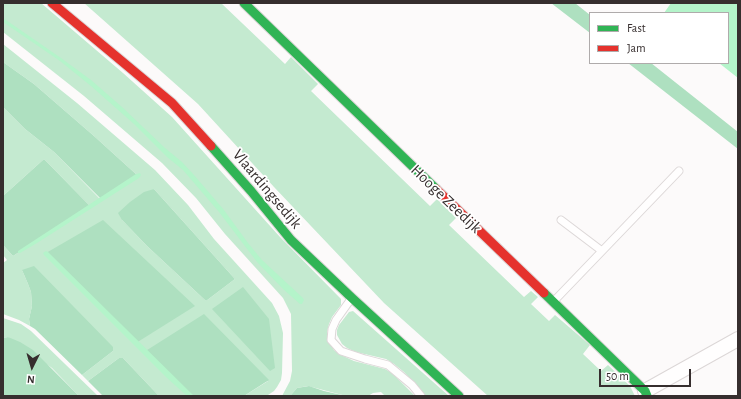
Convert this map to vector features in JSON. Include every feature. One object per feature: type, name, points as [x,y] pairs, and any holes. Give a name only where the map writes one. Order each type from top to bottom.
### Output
[{"type":"street","name":"Hooge Zeedijk","points":[[244,3],[646,394]]},
{"type":"street","name":"Vlaardingsedijk","points":[[54,4],[172,103],[251,191],[291,240],[459,396]]},
{"type":"street","points":[[646,394],[738,339]]},
{"type":"lane","points":[[553,302],[679,171]]},
{"type":"lane","points":[[561,220],[602,251]]},
{"type":"lane","points":[[352,298],[336,320],[332,329],[331,340],[341,351],[388,365],[412,385],[421,396]]},
{"type":"shaded area","points":[[3,3],[41,3],[172,117],[280,237],[341,299],[341,305],[332,317],[327,332],[329,341],[334,350],[354,361],[385,369],[392,373],[415,396],[385,396],[381,392],[373,393],[368,396],[346,396],[308,386],[297,388],[290,396],[282,396],[290,381],[292,371],[291,314],[283,298],[225,234],[196,198],[162,163],[84,96],[3,32]]},
{"type":"shaded area","points":[[84,3],[221,3],[285,64],[291,57],[318,84],[311,91],[430,206],[437,199],[456,218],[449,225],[524,297],[531,291],[538,297],[531,304],[549,321],[555,315],[590,345],[583,354],[601,371],[608,365],[630,386],[635,396],[488,396],[384,303],[198,104]]},
{"type":"shaded area","points":[[551,3],[575,3],[589,14],[589,32]]},
{"type":"shaded area","points":[[671,3],[738,3],[738,78],[720,64],[729,64],[729,12],[665,12]]},
{"type":"shaded area","points":[[3,18],[91,80],[182,162],[224,210],[262,260],[303,298],[304,300],[302,304],[300,304],[283,289],[257,262],[219,212],[183,170],[91,86],[60,61],[3,22]]},
{"type":"shaded area","points":[[3,44],[77,103],[155,170],[188,205],[214,239],[272,303],[279,316],[283,333],[281,380],[274,391],[268,395],[244,396],[268,381],[189,396],[159,396],[123,358],[119,358],[88,381],[82,375],[113,351],[22,270],[31,292],[32,306],[29,319],[30,326],[3,314],[3,263],[7,260],[3,255],[3,245],[13,256],[90,206],[44,159],[3,196],[3,107],[25,129],[54,152],[100,199],[137,175],[34,84],[3,62]],"holes":[[[154,189],[235,279],[206,301],[147,246],[122,220]]]},
{"type":"shaded area","points":[[3,62],[34,84],[137,175],[101,199],[54,152],[25,129],[3,107]]},
{"type":"shaded area","points":[[629,64],[652,64],[738,132],[738,149]]},
{"type":"shaded area","points":[[44,159],[90,206],[13,256],[3,245],[3,196]]},
{"type":"shaded area","points":[[140,173],[141,175],[139,178],[37,243],[18,253],[18,251],[136,174]]},
{"type":"shaded area","points":[[154,189],[235,279],[206,301],[147,246],[122,220],[118,213],[144,192]]},
{"type":"shaded area","points":[[103,220],[195,306],[136,343],[46,253]]},
{"type":"shaded area","points":[[46,251],[194,396],[187,396],[166,377],[44,255],[43,253]]},
{"type":"shaded area","points":[[34,266],[113,347],[113,351],[82,375],[35,329],[30,326],[29,319],[32,306],[31,292],[22,270]]},
{"type":"shaded area","points":[[243,287],[269,319],[275,368],[270,371],[212,309]]},
{"type":"shaded area","points":[[353,311],[449,396],[426,396],[404,372],[386,359],[356,352],[342,344],[337,335],[337,330],[349,312]]},
{"type":"shaded area","points":[[204,314],[269,380],[244,396],[189,396],[144,352]]},
{"type":"shaded area","points":[[3,318],[21,324],[31,331],[98,396],[79,396],[52,368],[8,337],[3,338]]},
{"type":"shaded area","points":[[8,337],[33,350],[79,396],[3,396],[3,338]]},
{"type":"shaded area","points":[[119,358],[123,358],[159,396],[103,396],[88,381]]},
{"type":"shaded area","points":[[309,386],[346,396],[290,396],[297,388]]},
{"type":"traffic: fast","points":[[244,3],[436,189]]},
{"type":"traffic: fast","points":[[211,146],[251,191],[291,240],[459,396]]},
{"type":"traffic: fast","points":[[544,293],[645,391],[647,396]]},
{"type":"traffic: jam","points":[[52,3],[172,103],[211,146]]},
{"type":"traffic: jam","points":[[436,189],[544,293]]}]
